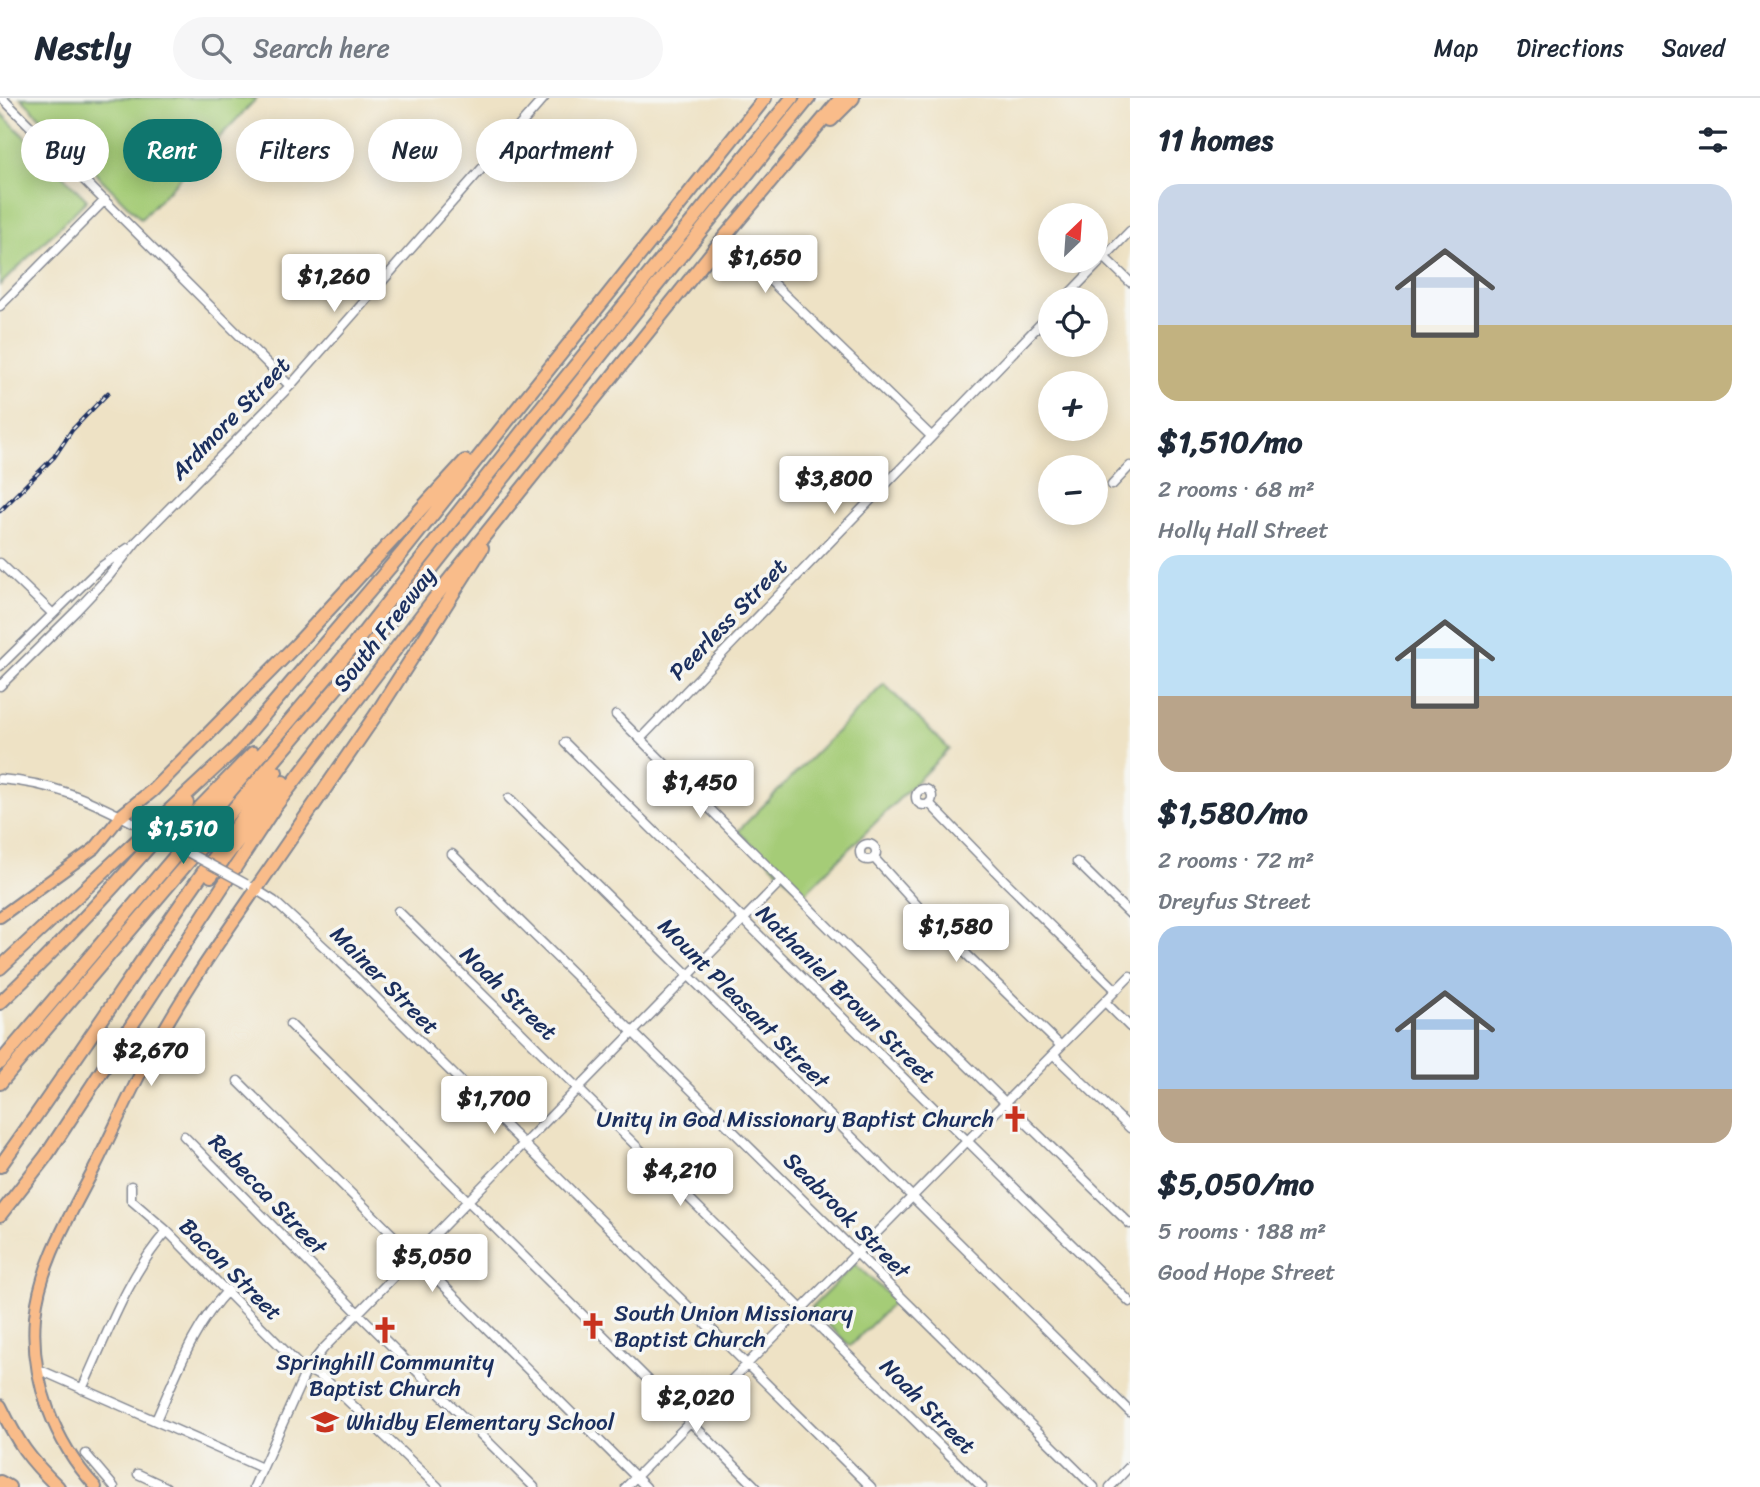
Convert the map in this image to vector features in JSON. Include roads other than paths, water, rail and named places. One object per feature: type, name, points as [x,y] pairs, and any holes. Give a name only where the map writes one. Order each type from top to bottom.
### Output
[{"type":"highway","points":[[730,141],[755,98]]},
{"type":"highway","name":"South Freeway","points":[[0,968],[234,750],[402,553],[765,98]]},
{"type":"highway","points":[[0,1063],[349,651],[536,414],[792,98]]},
{"type":"highway","points":[[0,1083],[296,735],[809,98]]},
{"type":"highway","name":"South Freeway","points":[[0,1216],[52,1147],[274,808],[509,504],[841,98]]},
{"type":"highway","points":[[774,177],[853,98]]},
{"type":"highway","points":[[121,816],[153,790],[297,645],[534,386]]},
{"type":"highway","points":[[251,887],[447,606],[509,504]]},
{"type":"highway","points":[[136,862],[180,828],[274,732],[331,663],[349,651]]},
{"type":"highway","points":[[143,961],[306,755],[367,686]]},
{"type":"highway","points":[[0,1176],[2,1163],[223,842],[283,762],[296,735]]},
{"type":"highway","points":[[0,1003],[45,960],[136,862],[234,750]]},
{"type":"highway","points":[[0,1406],[16,1440],[29,1459],[58,1487]]},
{"type":"highway","points":[[0,1482],[9,1487]]},
{"type":"main road","points":[[0,917],[95,848],[121,816]]},
{"type":"main road","points":[[96,1487],[72,1457],[48,1410],[38,1369],[35,1316],[40,1284],[58,1241],[150,1054],[251,887]]},
{"type":"street","points":[[2,98],[290,386]]},
{"type":"street","name":"Ardmore Street","points":[[0,686],[76,611],[136,542],[290,386],[544,98]]},
{"type":"street","points":[[0,306],[104,200]]},
{"type":"street","points":[[1108,253],[1130,231]]},
{"type":"street","points":[[750,261],[931,436]]},
{"type":"street","points":[[1108,261],[1130,282]]},
{"type":"street","points":[[1075,287],[1089,273]]},
{"type":"street","name":"Peerless Street","points":[[640,740],[1038,326]]},
{"type":"street","points":[[1112,485],[1130,466]]},
{"type":"street","name":"Ardmore Street","points":[[0,666],[102,566],[136,542]]},
{"type":"street","points":[[0,563],[52,613]]},
{"type":"street","points":[[616,715],[780,881],[1130,1224]]},
{"type":"street","name":"Nathaniel Brown Street","points":[[565,743],[1130,1302]]},
{"type":"street","name":"Mainer Street","points":[[0,779],[32,782],[72,794],[121,816],[274,901],[335,957],[871,1487]]},
{"type":"street","name":"Mount Pleasant Street","points":[[509,798],[1130,1412]]},
{"type":"street","points":[[929,803],[997,874],[1116,990]]},
{"type":"street","name":"Seabrook Street","points":[[452,854],[1094,1487]]},
{"type":"street","points":[[874,858],[925,914],[1061,1046]]},
{"type":"street","points":[[1077,862],[1130,914]]},
{"type":"street","points":[[254,1487],[307,1369],[358,1312],[780,881]]},
{"type":"street","name":"Noah Street","points":[[398,911],[982,1487]]},
{"type":"street","points":[[626,1487],[1130,976]]},
{"type":"street","points":[[1105,1002],[1130,1027]]},
{"type":"street","points":[[290,1024],[756,1487]]},
{"type":"street","points":[[1053,1054],[1130,1128]]},
{"type":"street","points":[[238,1081],[646,1487]]},
{"type":"street","name":"Rebecca Street","points":[[184,1136],[534,1487]]},
{"type":"street","name":"Bacon Street","points":[[131,1186],[131,1200],[228,1290],[298,1364],[325,1380],[438,1487]]},
{"type":"street","points":[[82,1388],[133,1281],[154,1246],[167,1231]]},
{"type":"street","points":[[156,1420],[197,1331],[228,1290]]},
{"type":"street","points":[[38,1369],[262,1468]]},
{"type":"street","points":[[86,1454],[114,1487]]},
{"type":"street","points":[[1110,1487],[1130,1466]]},
{"type":"street","points":[[138,1475],[166,1487]]},
{"type":"railway","points":[[0,511],[54,457],[72,430],[108,393]]},
{"type":"place","name":"Unity in God Missionary Baptist Church","points":[[1015,1119]]},
{"type":"place","name":"South Union Missionary Baptist Church","points":[[593,1326]]},
{"type":"place","name":"Springhill Community Baptist Church","points":[[385,1330]]},
{"type":"place","name":"Whidby Elementary School","points":[[325,1422]]}]
